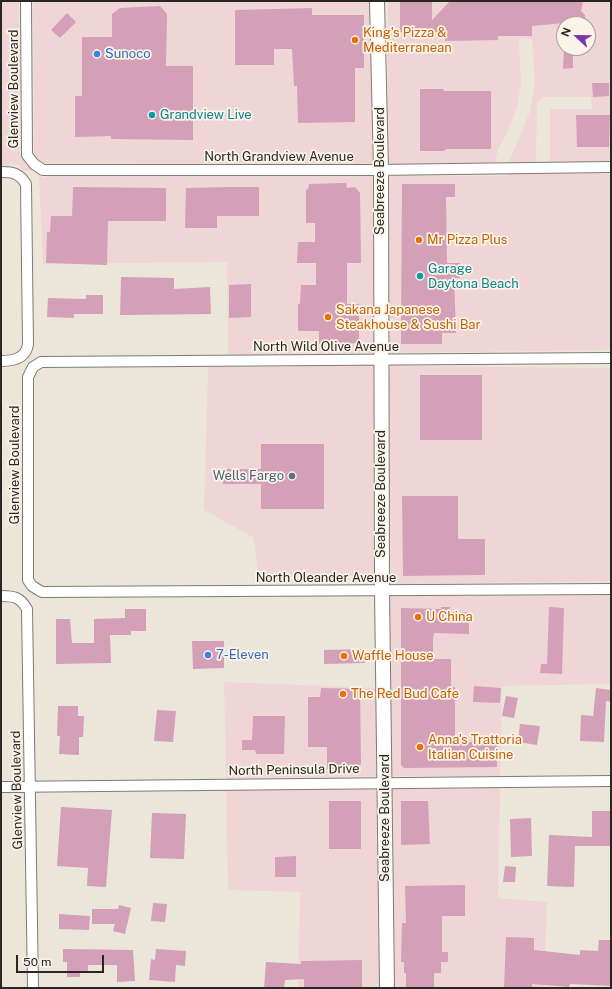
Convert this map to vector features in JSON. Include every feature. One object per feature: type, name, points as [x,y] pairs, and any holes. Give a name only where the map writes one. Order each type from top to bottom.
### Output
[{"type":"main road","name":"Seabreeze Boulevard","points":[[377,1],[380,170],[380,360],[386,988]]},
{"type":"street","name":"Glenview Boulevard","points":[[26,1],[27,155],[34,164],[43,170]]},
{"type":"street","name":"North Grandview Avenue","points":[[43,170],[380,170],[611,167]]},
{"type":"street","points":[[1,172],[13,172],[21,176],[26,184],[28,344],[23,355],[12,361],[1,361]]},
{"type":"street","name":"North Wild Olive Avenue","points":[[41,362],[611,358]]},
{"type":"street","name":"Glenview Boulevard","points":[[41,362],[33,367],[28,377],[28,580],[32,586],[42,592]]},
{"type":"street","name":"North Oleander Avenue","points":[[42,592],[611,588]]},
{"type":"street","name":"Glenview Boulevard","points":[[1,596],[16,596],[24,603],[27,609],[33,988]]},
{"type":"street","name":"North Peninsula Drive","points":[[1,787],[385,782],[611,782]]},
{"type":"shaded area","points":[[1,1],[19,1],[20,155],[28,167],[33,171],[24,171],[19,166],[10,163],[9,166],[1,166]]},
{"type":"shaded area","points":[[33,1],[370,1],[374,164],[44,163],[38,160],[34,154]]},
{"type":"shaded area","points":[[388,1],[611,1],[611,161],[550,162],[550,109],[592,109],[591,97],[543,97],[537,102],[536,162],[509,162],[530,111],[535,84],[532,39],[519,38],[521,82],[517,107],[509,129],[498,149],[495,163],[387,164]]},
{"type":"shaded area","points":[[506,174],[611,174],[611,350],[387,353],[387,176],[506,176]]},
{"type":"shaded area","points":[[39,176],[45,178],[47,176],[374,176],[374,353],[228,355],[227,262],[43,264]]},
{"type":"shaded area","points":[[374,366],[375,576],[258,576],[254,538],[204,510],[208,367]]},
{"type":"shaded area","points":[[387,366],[611,368],[611,581],[388,584]]},
{"type":"shaded area","points":[[611,595],[611,684],[502,686],[500,776],[391,776],[389,596]]},
{"type":"shaded area","points":[[224,682],[377,688],[378,776],[226,778]]},
{"type":"shaded area","points":[[391,788],[500,788],[498,898],[547,902],[544,988],[393,988]]},
{"type":"shaded area","points":[[378,789],[380,988],[298,988],[300,892],[228,890],[226,790]]},
{"type":"building","points":[[450,1],[583,1],[581,11],[585,15],[556,16],[556,24],[532,26],[532,36],[498,36],[498,40],[445,41],[445,32],[400,32],[400,2],[432,2],[432,20]]},
{"type":"building","points":[[160,6],[167,14],[166,66],[193,66],[193,140],[111,139],[111,136],[75,137],[75,96],[82,96],[82,37],[112,37],[112,14],[120,8]]},
{"type":"building","points":[[312,8],[312,15],[364,15],[364,68],[355,68],[355,122],[298,123],[297,86],[294,86],[292,49],[274,49],[274,65],[235,65],[235,10]]},
{"type":"building","name":"Sunoco","points":[[67,13],[76,22],[60,38],[51,30]]},
{"type":"building","points":[[564,56],[573,56],[573,68],[563,69]]},
{"type":"building","points":[[592,83],[609,83],[609,96],[593,97]]},
{"type":"building","points":[[420,89],[443,89],[444,91],[491,91],[491,149],[447,149],[443,151],[420,151]]},
{"type":"building","points":[[576,115],[610,115],[609,147],[577,147]]},
{"type":"building","points":[[346,183],[347,188],[355,187],[360,193],[361,263],[347,263],[347,304],[359,304],[359,343],[319,344],[319,331],[298,331],[298,304],[300,304],[301,285],[316,285],[316,263],[297,263],[298,242],[315,242],[315,223],[306,223],[306,190],[308,189],[309,184]]},
{"type":"building","points":[[402,184],[455,184],[455,197],[446,197],[447,263],[460,263],[460,278],[454,278],[456,333],[442,333],[442,344],[401,344]]},
{"type":"building","points":[[73,187],[166,188],[166,221],[108,221],[107,265],[46,263],[47,232],[50,232],[51,216],[72,216]]},
{"type":"building","points":[[259,187],[259,216],[217,216],[217,228],[185,228],[186,188]]},
{"type":"building","points":[[121,277],[174,278],[174,289],[210,287],[211,314],[120,315]]},
{"type":"building","points":[[251,284],[251,317],[229,318],[229,285]]},
{"type":"building","points":[[86,295],[103,295],[103,314],[74,314],[74,318],[47,317],[48,298],[86,299]]},
{"type":"building","points":[[420,375],[482,375],[482,440],[420,440]]},
{"type":"building","name":"Wells Fargo","points":[[261,444],[324,444],[324,509],[261,509],[261,484],[223,484],[223,469],[261,469]]},
{"type":"building","points":[[402,496],[458,496],[458,539],[485,539],[485,575],[403,576]]},
{"type":"building","points":[[441,607],[450,607],[450,612],[469,612],[469,634],[434,633],[433,639],[433,659],[451,659],[451,687],[455,687],[455,742],[497,742],[497,767],[404,768],[401,765],[401,608],[441,609]]},
{"type":"building","points":[[549,607],[564,608],[562,674],[540,673],[541,664],[547,664]]},
{"type":"building","points":[[125,609],[146,609],[146,631],[131,631],[131,635],[110,635],[111,663],[56,664],[56,619],[70,619],[72,643],[94,643],[94,619],[125,618]]},
{"type":"building","name":"7-Eleven","points":[[192,641],[224,641],[224,668],[193,669]]},
{"type":"building","name":"Waffle House","points":[[365,649],[365,663],[324,664],[324,650]]},
{"type":"building","points":[[474,686],[501,688],[500,703],[473,702]]},
{"type":"building","points":[[321,688],[360,689],[361,764],[356,768],[327,769],[327,747],[308,747],[308,697],[320,697]]},
{"type":"building","points":[[596,688],[611,690],[611,702],[606,701],[604,742],[580,741],[581,715],[593,716]]},
{"type":"building","points":[[506,696],[518,698],[514,718],[502,716]]},
{"type":"building","points":[[58,706],[78,706],[78,716],[84,716],[83,737],[79,737],[79,755],[59,754],[60,736],[57,736]]},
{"type":"building","points":[[157,710],[176,711],[173,742],[154,741]]},
{"type":"building","points":[[253,716],[285,716],[284,754],[256,754],[255,750],[242,750],[242,740],[252,740]]},
{"type":"building","points":[[520,724],[540,726],[537,745],[518,742]]},
{"type":"building","points":[[329,801],[361,801],[361,849],[329,849]]},
{"type":"building","points":[[401,801],[428,801],[430,844],[401,845]]},
{"type":"building","points":[[61,807],[112,810],[106,887],[87,886],[88,868],[57,866]]},
{"type":"building","points":[[592,811],[611,811],[611,846],[575,846],[574,887],[547,886],[549,835],[592,837]]},
{"type":"building","points":[[152,813],[186,814],[184,859],[150,858]]},
{"type":"building","points":[[531,818],[532,856],[511,857],[510,819]]},
{"type":"building","points":[[296,856],[296,877],[275,877],[275,857]]},
{"type":"building","points":[[505,866],[516,867],[515,882],[503,882]]},
{"type":"building","points":[[465,885],[465,916],[442,916],[442,952],[448,952],[448,962],[441,962],[441,973],[434,973],[434,988],[406,988],[404,962],[401,962],[402,923],[406,923],[405,886]]},
{"type":"building","points":[[153,903],[167,904],[165,922],[151,921]]},
{"type":"building","points":[[119,905],[131,908],[125,934],[113,931],[115,924],[92,924],[92,909],[118,909]]},
{"type":"building","points":[[59,914],[90,916],[89,930],[59,929]]},
{"type":"building","points":[[506,937],[534,938],[534,950],[580,955],[580,950],[598,951],[599,940],[611,940],[611,986],[570,984],[569,987],[532,984],[532,988],[504,988]]},
{"type":"building","points":[[63,949],[133,950],[135,981],[117,982],[117,965],[88,965],[88,972],[80,972],[80,977],[67,977],[67,962],[63,962]]},
{"type":"building","points":[[156,949],[186,951],[185,966],[176,965],[175,982],[149,980],[151,959],[155,960]]},
{"type":"building","points":[[362,960],[362,988],[304,988],[304,979],[285,980],[284,988],[264,988],[266,962],[301,964],[301,961]]},
{"type":"place","name":"King's Pizza & Mediterranean","points":[[355,40]]},
{"type":"place","name":"Sunoco","points":[[97,54]]},
{"type":"place","name":"Grandview Live","points":[[152,115]]},
{"type":"place","name":"Mr Pizza Plus","points":[[419,240]]},
{"type":"place","name":"Garage Daytona Beach","points":[[420,276]]},
{"type":"place","name":"Sakana Japanese Steakhouse & Sushi Bar","points":[[328,317]]},
{"type":"place","name":"Wells Fargo","points":[[292,476]]},
{"type":"place","name":"U China","points":[[418,617]]},
{"type":"place","name":"7-Eleven","points":[[208,655]]},
{"type":"place","name":"Waffle House","points":[[344,656]]},
{"type":"place","name":"The Red Bud Cafe","points":[[343,694]]},
{"type":"place","name":"Anna's Trattoria Italian Cuisine","points":[[420,747]]}]
